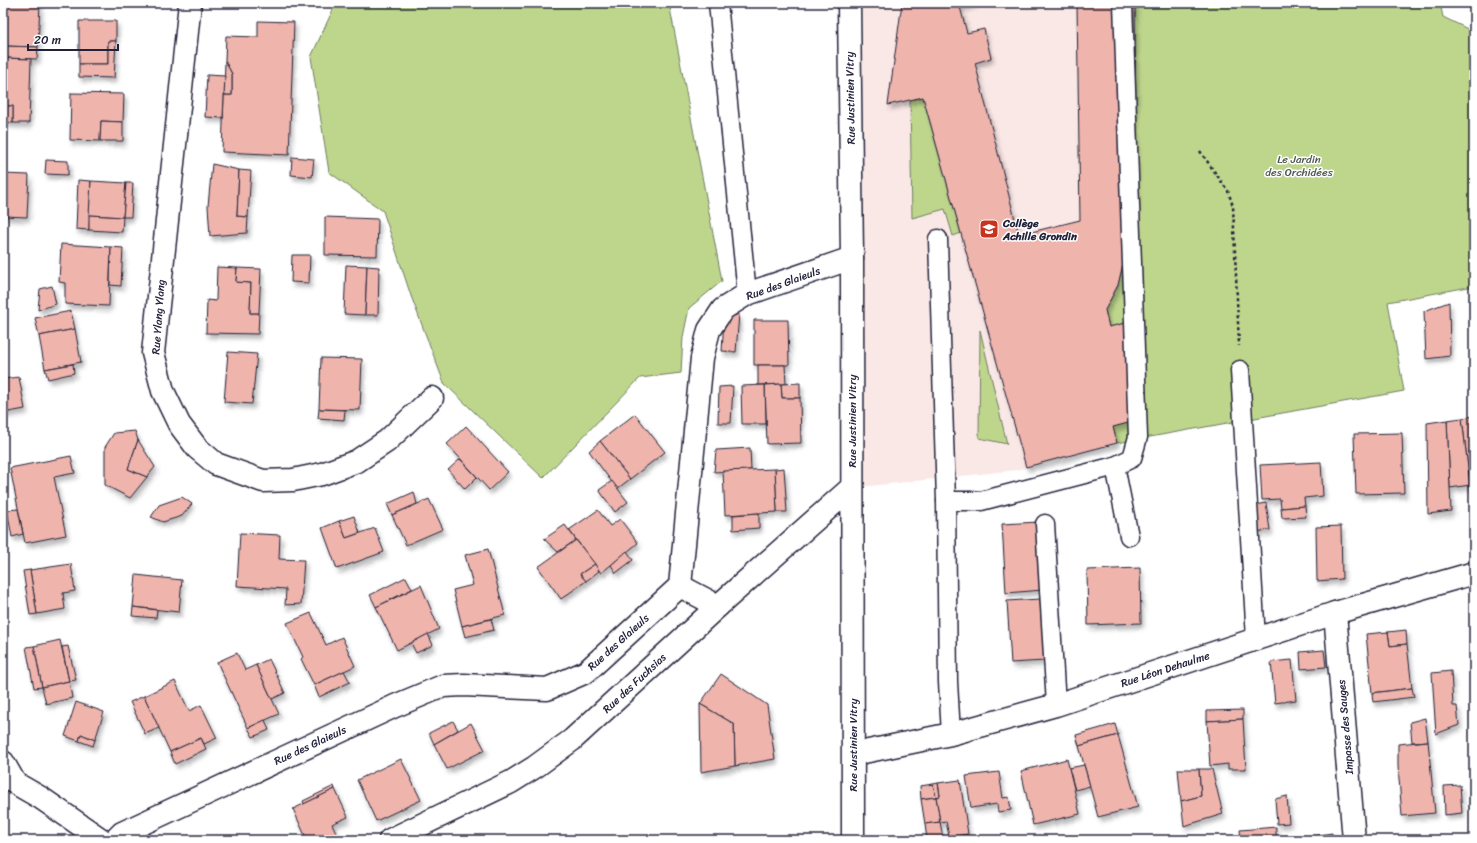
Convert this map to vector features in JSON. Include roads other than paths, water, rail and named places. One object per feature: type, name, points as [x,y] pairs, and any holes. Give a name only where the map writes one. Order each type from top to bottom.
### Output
[{"type":"street","name":"Rue Ylang Ylang","points":[[190,3],[153,353],[163,391],[179,424],[197,448],[216,464],[263,481],[293,480],[322,474],[357,461],[387,441],[432,398]]},
{"type":"street","name":"Rue Justinien Vitry","points":[[849,3],[852,258],[851,488],[854,754],[853,840]]},
{"type":"street","name":"Rue des Glaieuls","points":[[115,840],[122,833],[395,706],[443,686],[464,685],[547,689],[586,672],[680,586],[702,358],[710,330],[723,309],[747,294],[852,258]]},
{"type":"street","name":"Rue des Fuchsias","points":[[390,840],[511,782],[535,768],[572,740],[718,606],[851,488]]},
{"type":"street","name":"Rue Léon Dehaulme","points":[[854,754],[951,734],[1056,705],[1335,613],[1474,573]]},
{"type":"street","points":[[680,586],[718,606]]},
{"type":"street","name":"Impasse des Sauges","points":[[1335,613],[1354,840]]},
{"type":"street","points":[[3,762],[15,782],[102,840]]},
{"type":"lane","points":[[718,3],[747,294]]},
{"type":"lane","points":[[946,502],[980,501],[1115,466],[1132,458],[1138,437],[1123,3]]},
{"type":"lane","points":[[938,239],[946,502],[948,682],[951,734]]},
{"type":"lane","points":[[1240,370],[1256,639]]},
{"type":"lane","points":[[1115,466],[1128,536]]},
{"type":"lane","points":[[1045,524],[1056,705]]},
{"type":"place","name":"Collège Achille Grondin","points":[[989,229]]},
{"type":"park label","name":"Le Jardin des Orchidées","points":[[1299,165]]}]
